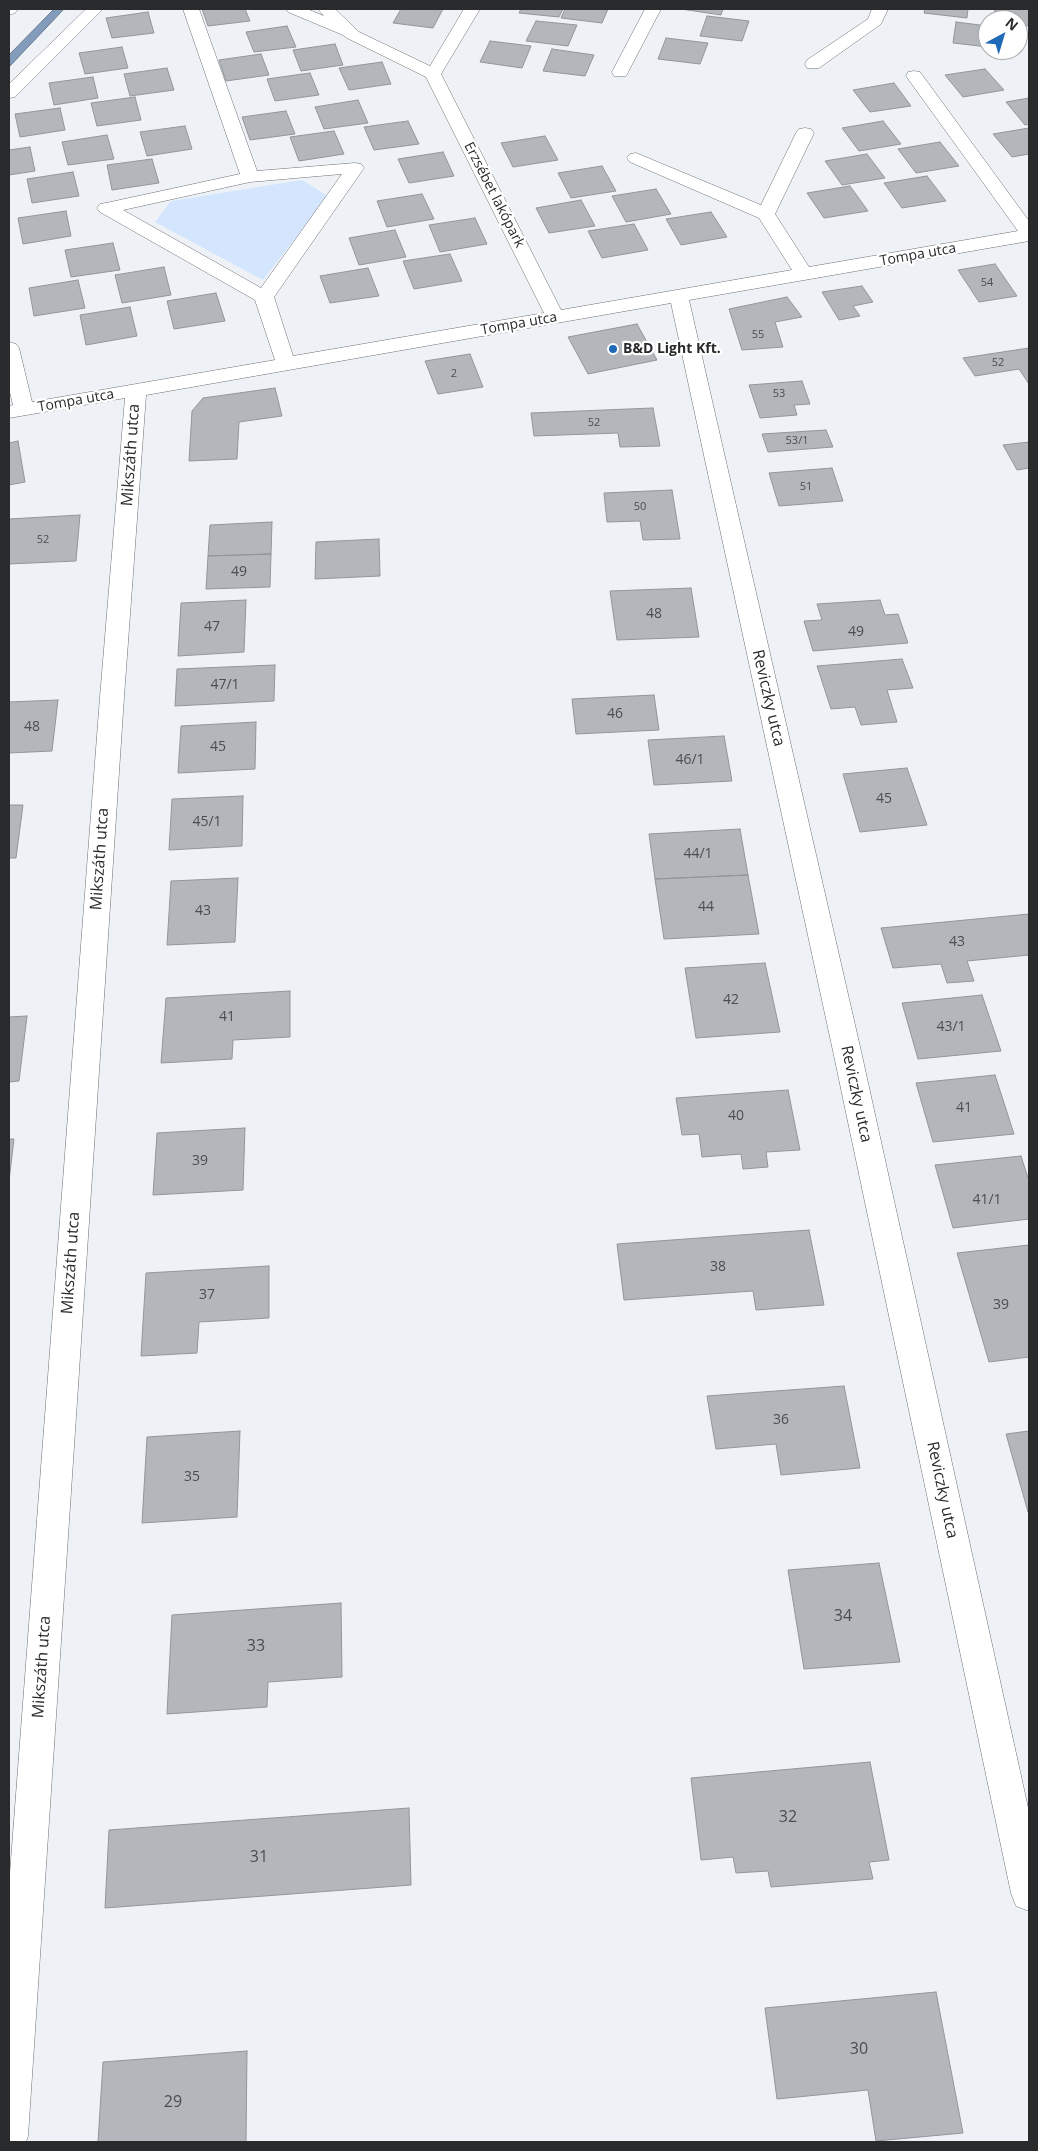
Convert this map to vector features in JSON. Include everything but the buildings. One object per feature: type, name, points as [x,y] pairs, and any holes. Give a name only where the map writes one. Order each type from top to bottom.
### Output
[{"type":"street","points":[[9,93],[95,9]]},
{"type":"street","points":[[191,9],[250,177]]},
{"type":"street","points":[[294,9],[433,74],[472,9]]},
{"type":"street","points":[[326,9],[353,35]]},
{"type":"street","points":[[620,72],[653,9]]},
{"type":"street","points":[[813,64],[875,21],[880,9]]},
{"type":"street","name":"Erzsébet lakópark","points":[[433,74],[555,317]]},
{"type":"street","points":[[914,76],[1029,234]]},
{"type":"street","points":[[766,214],[805,134]]},
{"type":"street","points":[[636,158],[766,214],[804,274]]},
{"type":"street","points":[[264,297],[355,168],[250,177],[106,208],[264,297],[286,364]]},
{"type":"street","name":"Tompa utca","points":[[16,411],[1029,234]]},
{"type":"street","name":"Reviczky utca","points":[[679,296],[853,1080],[1029,1892]]},
{"type":"street","points":[[9,348],[16,411]]},
{"type":"street","name":"Mikszáth utca","points":[[9,2136],[110,717],[136,390]]},
{"type":"shaded area","points":[[54,9],[64,9],[9,67],[9,55]]},
{"type":"shaded area","points":[[302,180],[328,196],[263,280],[155,222],[171,201]]},
{"type":"place","name":"B&D Light Kft.","points":[[613,349]]}]
